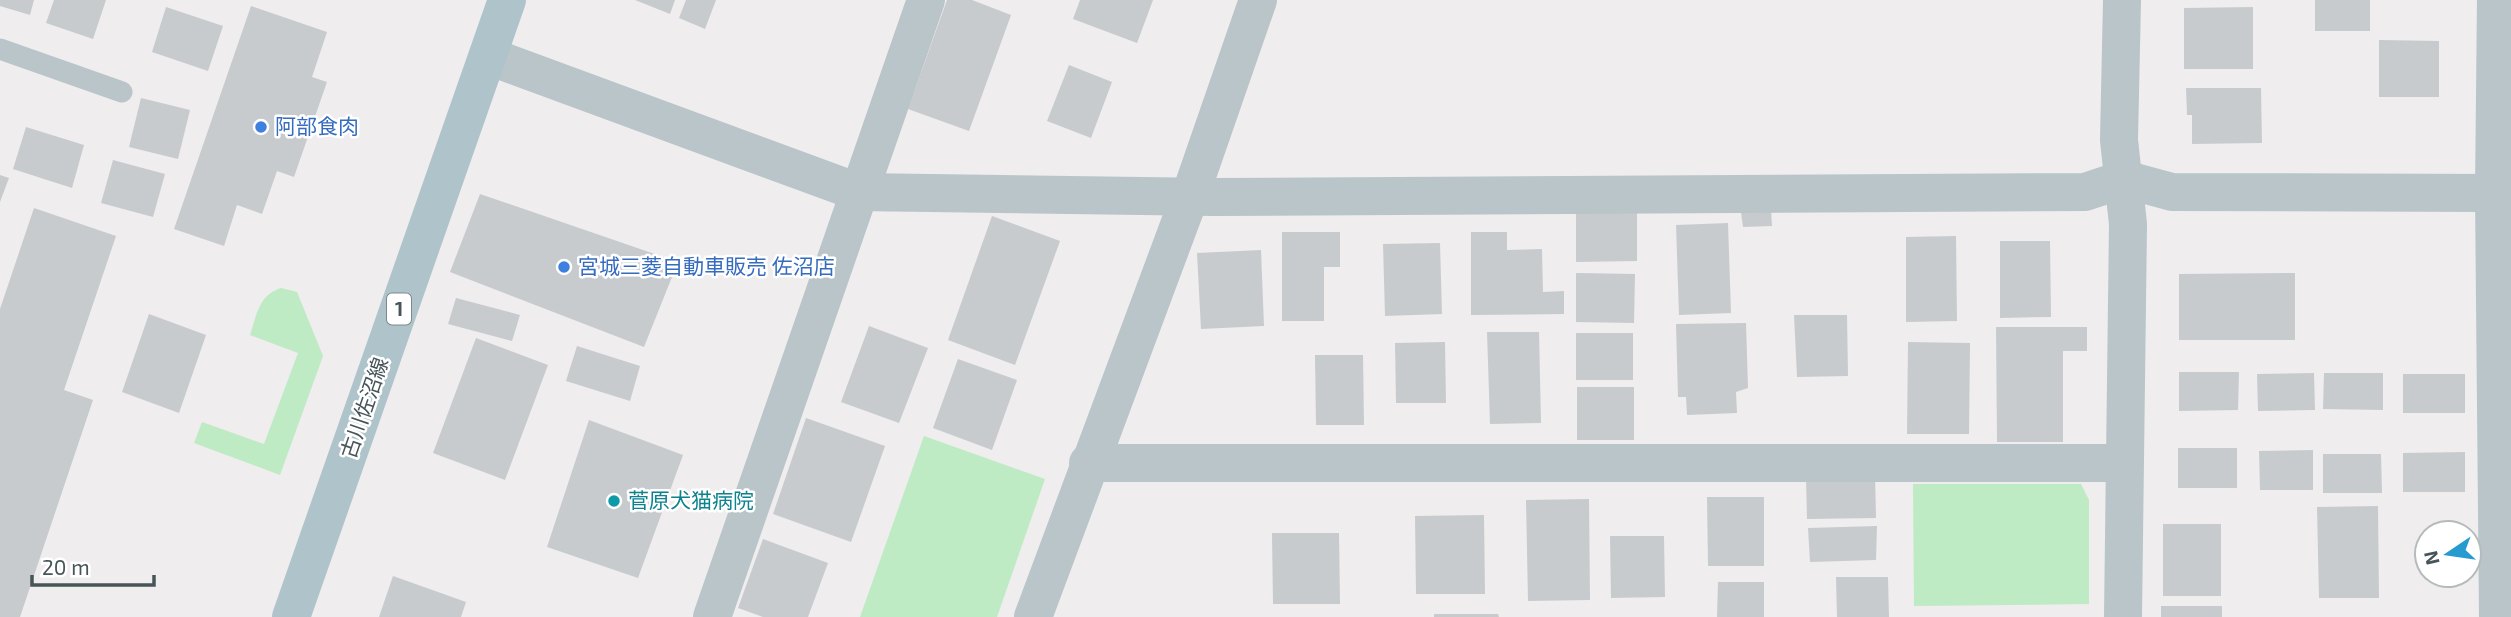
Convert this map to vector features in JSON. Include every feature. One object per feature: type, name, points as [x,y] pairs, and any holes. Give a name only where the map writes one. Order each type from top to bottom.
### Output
[{"type":"main road","name":"古川佐沼線","points":[[291,617],[507,0]]},
{"type":"street","points":[[712,617],[926,0]]},
{"type":"street","points":[[1033,617],[1088,463],[1190,196],[1258,0]]},
{"type":"street","points":[[2122,0],[2119,140],[2128,224],[2123,617]]},
{"type":"street","points":[[2496,0],[2494,193],[2504,375],[2498,617]]},
{"type":"street","points":[[488,55],[858,192],[1190,196],[2085,192],[2123,179],[2172,192],[2494,193]]},
{"type":"street","points":[[1088,463],[2123,463]]},
{"type":"lane","points":[[0,49],[122,92]]},
{"type":"green space","points":[[281,288],[297,292],[323,356],[280,475],[194,443],[202,422],[264,444],[298,353],[250,335],[263,300]]},
{"type":"green space","points":[[924,436],[1045,479],[997,617],[860,617]]},
{"type":"green space","points":[[1913,484],[2081,484],[2089,500],[2089,604],[1914,606]]},
{"type":"building","points":[[0,0],[34,0],[30,15],[0,6]]},
{"type":"building","points":[[54,0],[106,0],[93,39],[46,23]]},
{"type":"building","points":[[635,0],[675,0],[670,14]]},
{"type":"building","points":[[686,0],[716,0],[705,29],[679,18]]},
{"type":"building","points":[[947,0],[972,0],[1011,15],[969,131],[908,109]]},
{"type":"building","points":[[1080,0],[1153,0],[1137,43],[1073,19]]},
{"type":"building","points":[[2315,0],[2370,0],[2370,31],[2315,31]]},
{"type":"building","name":"阿部食肉","points":[[251,6],[327,32],[312,77],[327,82],[294,177],[277,171],[262,214],[237,205],[224,246],[174,229]]},
{"type":"building","points":[[166,7],[223,26],[208,71],[152,52]]},
{"type":"building","points":[[2253,7],[2253,69],[2184,69],[2184,8]]},
{"type":"building","points":[[2379,40],[2439,41],[2439,97],[2379,97]]},
{"type":"building","points":[[1069,65],[1112,82],[1091,138],[1047,121]]},
{"type":"building","points":[[2186,88],[2261,88],[2262,143],[2192,144],[2192,115],[2187,115]]},
{"type":"building","points":[[141,98],[190,110],[178,159],[129,147]]},
{"type":"building","points":[[26,127],[84,145],[72,188],[13,169]]},
{"type":"building","points":[[113,160],[165,174],[153,217],[101,203]]},
{"type":"building","points":[[0,175],[9,178],[0,202]]},
{"type":"building","name":"宮城三菱自動車販売 佐沼店","points":[[480,194],[678,262],[644,347],[450,272]]},
{"type":"building","points":[[1770,194],[1772,226],[1743,227],[1739,198]]},
{"type":"building","points":[[34,208],[116,236],[64,390],[93,400],[20,617],[0,617],[0,309]]},
{"type":"building","points":[[1576,212],[1637,212],[1637,261],[1576,262]]},
{"type":"building","points":[[992,216],[1060,241],[1015,365],[948,340]]},
{"type":"building","points":[[1728,223],[1731,313],[1679,315],[1676,225]]},
{"type":"building","points":[[1282,232],[1340,232],[1340,267],[1324,267],[1324,321],[1282,321]]},
{"type":"building","points":[[1471,232],[1507,232],[1507,250],[1542,249],[1543,292],[1564,291],[1564,314],[1471,315]]},
{"type":"building","points":[[1956,236],[1957,321],[1906,322],[1906,237]]},
{"type":"building","points":[[2000,241],[2050,241],[2051,317],[2000,318]]},
{"type":"building","points":[[1440,243],[1442,314],[1385,316],[1383,244]]},
{"type":"building","points":[[1261,250],[1264,326],[1201,329],[1197,253]]},
{"type":"building","points":[[1576,273],[1635,274],[1634,323],[1576,322]]},
{"type":"building","points":[[2295,273],[2295,340],[2179,340],[2179,274]]},
{"type":"building","points":[[456,298],[520,315],[512,341],[448,324]]},
{"type":"building","points":[[149,314],[206,335],[179,413],[122,392]]},
{"type":"building","points":[[1794,315],[1847,315],[1848,376],[1797,377]]},
{"type":"building","points":[[1746,323],[1748,388],[1736,392],[1737,413],[1687,415],[1686,397],[1678,397],[1676,324]]},
{"type":"building","points":[[869,326],[928,348],[899,423],[841,402]]},
{"type":"building","points":[[1996,327],[2087,327],[2087,351],[2063,351],[2063,442],[1997,442]]},
{"type":"building","points":[[1487,332],[1539,332],[1541,423],[1490,424]]},
{"type":"building","points":[[1576,333],[1633,333],[1633,380],[1576,380]]},
{"type":"building","points":[[476,338],[548,365],[505,480],[433,453]]},
{"type":"building","points":[[1445,342],[1446,403],[1396,403],[1395,343]]},
{"type":"building","points":[[1908,342],[1970,343],[1969,434],[1907,434]]},
{"type":"building","points":[[577,346],[640,366],[630,401],[566,381]]},
{"type":"building","points":[[1315,355],[1363,355],[1364,425],[1316,425]]},
{"type":"building","points":[[958,359],[1017,380],[992,450],[933,428]]},
{"type":"building","points":[[2179,372],[2239,372],[2238,410],[2179,411]]},
{"type":"building","points":[[2314,373],[2315,410],[2258,411],[2257,374]]},
{"type":"building","points":[[2324,373],[2383,373],[2383,410],[2323,409]]},
{"type":"building","points":[[2403,374],[2465,374],[2465,413],[2403,413]]},
{"type":"building","points":[[1577,387],[1634,387],[1634,440],[1577,440]]},
{"type":"building","points":[[806,418],[885,446],[851,542],[773,514]]},
{"type":"building","name":"菅原犬猫病院","points":[[589,420],[683,455],[638,578],[547,547]]},
{"type":"building","points":[[2178,448],[2237,448],[2237,488],[2178,488]]},
{"type":"building","points":[[2313,450],[2313,490],[2260,490],[2259,451]]},
{"type":"building","points":[[2465,452],[2465,492],[2403,492],[2403,453]]},
{"type":"building","points":[[2323,454],[2381,454],[2382,493],[2323,493]]},
{"type":"building","points":[[1875,475],[1876,518],[1807,519],[1806,476]]},
{"type":"building","points":[[1707,497],[1764,497],[1764,566],[1708,566]]},
{"type":"building","points":[[1589,499],[1590,600],[1528,601],[1526,500]]},
{"type":"building","points":[[2378,506],[2379,598],[2319,598],[2317,507]]},
{"type":"building","points":[[1484,515],[1485,594],[1416,594],[1415,516]]},
{"type":"building","points":[[2163,524],[2221,524],[2221,596],[2163,596]]},
{"type":"building","points":[[1877,526],[1876,560],[1810,562],[1808,528]]},
{"type":"building","points":[[1272,533],[1339,533],[1340,604],[1273,604]]},
{"type":"building","points":[[1610,536],[1664,536],[1665,597],[1611,598]]},
{"type":"building","points":[[763,539],[828,563],[808,617],[763,617],[738,608]]},
{"type":"building","points":[[393,576],[466,602],[461,617],[379,617]]},
{"type":"building","points":[[1836,577],[1888,577],[1889,617],[1837,617]]},
{"type":"building","points":[[1718,582],[1764,582],[1764,617],[1717,617]]},
{"type":"building","points":[[2161,606],[2222,606],[2222,617],[2161,617]]},
{"type":"building","points":[[1434,614],[1498,614],[1499,617],[1434,617]]},
{"type":"place","name":"阿部食肉","points":[[261,127]]},
{"type":"place","name":"宮城三菱自動車販売 佐沼店","points":[[564,267]]},
{"type":"place","name":"菅原犬猫病院","points":[[614,501]]}]
